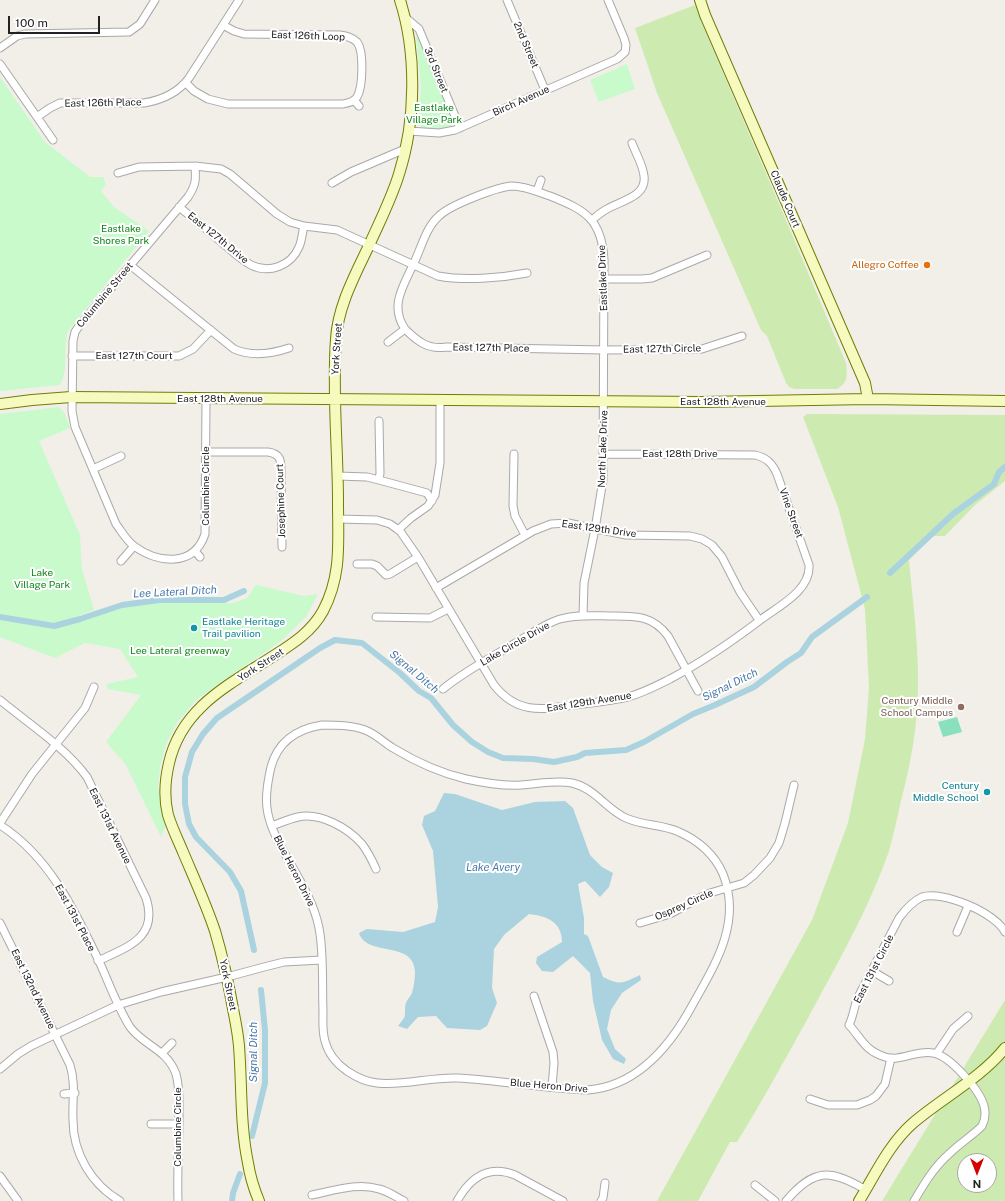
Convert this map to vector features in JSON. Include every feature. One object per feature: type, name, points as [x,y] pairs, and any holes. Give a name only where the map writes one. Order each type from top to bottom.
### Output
[{"type":"street","points":[[0,48],[17,36],[25,34],[129,32],[140,24],[155,0]]},
{"type":"street","points":[[239,0],[186,83],[204,98],[228,104],[334,104],[347,103],[354,100],[359,106]]},
{"type":"street","name":"York Street","points":[[259,1201],[250,1174],[245,1145],[239,1044],[227,977],[214,929],[168,814],[166,780],[168,766],[177,739],[185,725],[200,707],[214,695],[296,641],[308,630],[319,617],[329,598],[336,575],[338,556],[338,476],[336,341],[338,322],[343,306],[392,196],[399,175],[409,131],[412,82],[411,56],[406,18],[400,0]]},
{"type":"street","name":"2nd Street","points":[[507,0],[545,90]]},
{"type":"street","name":"Birch Avenue","points":[[409,131],[439,133],[460,128],[617,59],[624,54],[626,49],[624,38],[608,0]]},
{"type":"street","name":"Claude Court","points":[[700,0],[705,15],[865,383],[868,399]]},
{"type":"street","name":"3rd Street","points":[[406,18],[419,29],[460,128]]},
{"type":"street","name":"East 126th Loop","points":[[223,25],[234,32],[244,34],[340,35],[351,37],[360,46],[361,54],[361,84],[359,92],[354,100]]},
{"type":"street","points":[[0,64],[53,140]]},
{"type":"street","name":"East 126th Place","points":[[37,117],[60,103],[154,101],[172,94],[186,83]]},
{"type":"street","points":[[592,220],[606,209],[636,194],[643,186],[643,170],[632,144]]},
{"type":"street","points":[[332,183],[351,172],[405,149]]},
{"type":"street","points":[[118,173],[139,167],[195,166],[217,168],[225,171],[281,217],[290,222],[304,226],[333,229],[370,244],[413,266],[438,276],[447,278],[498,278],[526,273]]},
{"type":"street","name":"Columbine Street","points":[[72,398],[72,356],[75,332],[194,188],[196,179],[195,166]]},
{"type":"street","points":[[537,191],[541,180]]},
{"type":"street","name":"Eastlake Drive","points":[[405,329],[400,322],[398,312],[399,297],[431,225],[444,212],[501,187],[519,187],[537,191],[580,209],[592,220],[602,241],[604,279],[604,401]]},
{"type":"street","name":"East 127th Drive","points":[[179,207],[250,264],[258,268],[269,269],[289,266],[290,260],[299,247],[304,226]]},
{"type":"street","points":[[604,279],[652,278],[708,256]]},
{"type":"street","points":[[130,264],[234,349],[248,353],[273,353],[288,348]]},
{"type":"street","points":[[388,342],[405,329]]},
{"type":"street","name":"East 127th Place","points":[[405,329],[417,341],[438,348],[604,350]]},
{"type":"street","name":"East 127th Court","points":[[72,356],[180,356],[193,349],[211,330]]},
{"type":"street","name":"East 127th Circle","points":[[604,350],[702,349],[742,336]]},
{"type":"street","points":[[72,398],[72,411],[75,427],[116,524],[126,538],[134,546],[150,555],[164,559],[183,558],[195,551],[200,557]]},
{"type":"street","name":"East 128th Avenue","points":[[0,404],[32,400],[72,398],[717,402],[868,399],[1005,400]]},
{"type":"street","name":"Columbine Circle","points":[[195,551],[201,545],[206,534],[206,399]]},
{"type":"street","points":[[398,530],[411,518],[428,506],[432,500],[437,484],[440,463],[440,400]]},
{"type":"street","name":"North Lake Drive","points":[[582,616],[584,583],[603,480],[604,401]]},
{"type":"street","points":[[379,421],[379,480]]},
{"type":"street","name":"Josephine Court","points":[[206,452],[278,452],[281,463],[282,547]]},
{"type":"street","points":[[514,454],[513,506],[515,516],[525,535]]},
{"type":"street","name":"East 128th Drive","points":[[604,454],[755,454]]},
{"type":"street","name":"Vine Street","points":[[755,454],[767,459],[777,474],[808,560],[810,570],[806,582]]},
{"type":"street","points":[[93,469],[121,456]]},
{"type":"street","points":[[338,476],[367,477],[379,480],[427,493],[432,500]]},
{"type":"street","name":"East 129th Avenue","points":[[338,519],[377,520],[390,524],[398,530],[405,537],[418,557],[494,685],[507,699],[525,708],[536,710],[628,697],[651,688],[710,657],[797,592],[806,582]]},
{"type":"street","name":"East 129th Drive","points":[[436,588],[542,526],[568,523],[626,535],[690,536],[702,538],[708,542],[722,557],[740,592],[759,620]]},
{"type":"street","points":[[121,561],[134,546]]},
{"type":"street","points":[[357,564],[372,564],[377,566],[386,575],[418,557]]},
{"type":"street","points":[[376,617],[430,618],[448,609]]},
{"type":"street","name":"Lake Circle Drive","points":[[443,689],[480,663],[552,622],[570,617],[582,616],[633,616],[648,620],[660,627],[665,633],[698,691]]},
{"type":"street","points":[[0,824],[32,774],[86,708],[94,687]]},
{"type":"street","name":"East 131st Avenue","points":[[0,700],[72,759],[87,777],[146,898],[149,915],[148,924],[142,936],[128,947],[98,961]]},
{"type":"street","name":"Blue Heron Drive","points":[[322,725],[347,726],[364,730],[378,737],[426,766],[467,779],[507,785],[557,781],[572,783],[586,788],[627,819],[678,831],[696,841],[710,854],[719,866],[728,887],[730,901],[729,919],[722,946],[713,968],[675,1035],[645,1067],[622,1082],[605,1088],[588,1090],[455,1078],[381,1083],[360,1079],[334,1059],[325,1040],[323,1026],[320,929],[312,904],[278,842],[267,809],[266,796],[272,763],[278,749],[292,736],[308,727],[322,725]]},
{"type":"street","name":"Osprey Circle","points":[[640,923],[670,914],[695,900],[728,887],[739,885],[749,880],[765,864],[775,850],[785,823],[794,785]]},
{"type":"street","points":[[272,826],[304,816],[320,819],[334,824],[362,844],[376,869]]},
{"type":"street","name":"East 131st Place","points":[[0,824],[28,848],[49,872],[71,906],[118,1005]]},
{"type":"street","name":"East 131st Circle","points":[[891,1058],[877,1054],[867,1047],[849,1025],[857,999],[899,918],[907,908],[924,896],[948,897],[993,918],[999,923],[1005,932]]},
{"type":"street","points":[[956,932],[968,906]]},
{"type":"street","name":"East 132nd Avenue","points":[[0,923],[55,1034],[72,1072],[75,1093],[72,1119],[74,1137],[81,1160],[90,1174],[120,1201]]},
{"type":"street","points":[[0,1069],[24,1050],[118,1005],[168,990],[227,977],[284,962],[322,960]]},
{"type":"street","points":[[872,971],[889,981]]},
{"type":"street","points":[[534,996],[553,1052],[554,1068],[552,1087]]},
{"type":"street","name":"Columbine Circle","points":[[118,1005],[135,1033],[162,1053],[173,1067],[179,1086],[178,1201]]},
{"type":"street","points":[[937,1054],[953,1029],[968,1016]]},
{"type":"street","points":[[162,1053],[172,1043]]},
{"type":"street","points":[[859,1201],[895,1143],[906,1130],[994,1060],[1005,1048]]},
{"type":"street","points":[[810,1099],[828,1105],[857,1105],[870,1100],[876,1096],[886,1084],[891,1058],[924,1052],[937,1054],[955,1065],[983,1102],[986,1112],[984,1122],[977,1131],[956,1147],[939,1163],[914,1201]]},
{"type":"street","points":[[64,1094],[75,1093]]},
{"type":"street","points":[[151,1124],[179,1124]]},
{"type":"street","points":[[457,1201],[464,1189],[472,1180],[482,1174],[497,1171],[509,1172],[562,1201]]},
{"type":"street","points":[[786,1201],[803,1183],[818,1176],[828,1175],[842,1177],[866,1190]]},
{"type":"street","points":[[1,1181],[18,1201]]},
{"type":"street","points":[[601,1201],[603,1198],[605,1183]]},
{"type":"street","points":[[755,1185],[775,1201]]},
{"type":"street","points":[[312,1195],[368,1186],[380,1189],[404,1201]]},
{"type":"green space","points":[[695,5],[846,363],[847,375],[844,384],[837,389],[794,389],[789,387],[786,383],[767,336],[761,330],[657,93],[635,28]]},
{"type":"green space","name":"Eastlake Village Park","points":[[418,35],[454,120],[452,126],[449,128],[422,128],[418,122],[421,87],[416,37]]},
{"type":"green space","points":[[627,64],[635,89],[599,102],[590,80]]},
{"type":"green space","name":"Eastlake Shores Park","points":[[0,77],[45,142],[90,177],[103,177],[106,184],[101,191],[114,207],[149,231],[68,331],[64,373],[60,385],[0,391]]},
{"type":"green space","name":"Lake Village Park","points":[[59,407],[65,414],[70,428],[39,441],[80,535],[82,569],[94,610],[53,625],[0,614],[0,414]]},
{"type":"green space","points":[[807,414],[1005,415],[1005,481],[975,505],[945,536],[933,536],[909,560],[918,661],[918,702],[915,733],[907,775],[889,851],[862,916],[764,1097],[737,1142],[730,1142],[698,1201],[657,1201],[812,920],[848,823],[865,739],[869,688],[865,609],[838,507],[803,417]]},
{"type":"green space","name":"Lee Lateral greenway","points":[[256,585],[304,596],[318,594],[306,617],[280,642],[196,700],[177,723],[166,744],[160,767],[158,787],[166,825],[161,837],[126,765],[106,742],[141,695],[107,689],[107,684],[138,677],[120,649],[85,643],[55,658],[0,637],[0,619],[52,629],[119,608],[162,602],[233,603],[247,598]]},
{"type":"green space","points":[[957,717],[962,732],[943,737],[938,722]]},
{"type":"green space","points":[[1005,1000],[1005,1201],[882,1201]]},
{"type":"water","name":"Lake Avery","points":[[444,793],[455,794],[502,810],[535,802],[565,801],[573,808],[590,855],[602,867],[613,873],[609,887],[600,897],[585,881],[578,884],[584,918],[584,934],[588,936],[603,977],[614,982],[622,982],[640,975],[641,980],[622,993],[611,1010],[607,1029],[615,1049],[626,1059],[624,1064],[613,1059],[602,1040],[593,1001],[590,973],[573,956],[553,972],[542,971],[536,963],[537,957],[562,942],[559,929],[556,925],[552,921],[542,916],[529,914],[504,935],[494,949],[492,988],[497,1003],[487,1026],[480,1030],[447,1028],[436,1016],[418,1017],[407,1029],[398,1026],[404,1018],[406,1003],[411,994],[415,979],[415,971],[412,961],[406,955],[370,945],[363,940],[359,933],[367,929],[403,932],[435,922],[438,907],[433,851],[422,825],[424,816],[435,811]]},
{"type":"waterway","name":"Signal Ditch","points":[[890,573],[953,514],[994,484],[999,472],[1005,467]]},
{"type":"waterway","name":"Lee Lateral Ditch","points":[[83,618],[122,605],[159,600],[224,600],[244,591]]},
{"type":"waterway","name":"Signal Ditch","points":[[254,950],[241,891],[230,872],[196,837],[189,824],[185,804],[185,777],[192,752],[203,734],[217,718],[320,648],[335,640],[362,643],[400,673],[419,691],[431,698],[453,725],[472,742],[488,752],[503,758],[533,759],[554,762],[577,757],[585,753],[626,750],[644,742],[693,714],[754,687],[801,653],[812,637],[867,597]]},
{"type":"waterway","name":"Lee Lateral Ditch","points":[[0,617],[54,626],[80,619]]},
{"type":"waterway","name":"Signal Ditch","points":[[252,1136],[265,1083],[265,1030],[261,990]]},
{"type":"waterway","name":"Signal Ditch","points":[[232,1201],[233,1193],[240,1174]]},
{"type":"place","name":"Allegro Coffee","points":[[927,265]]},
{"type":"place","name":"Eastlake Heritage Trail pavilion","points":[[194,628]]},
{"type":"place","name":"Century Middle School Campus","points":[[961,707]]},
{"type":"place","name":"Century Middle School","points":[[987,792]]}]
